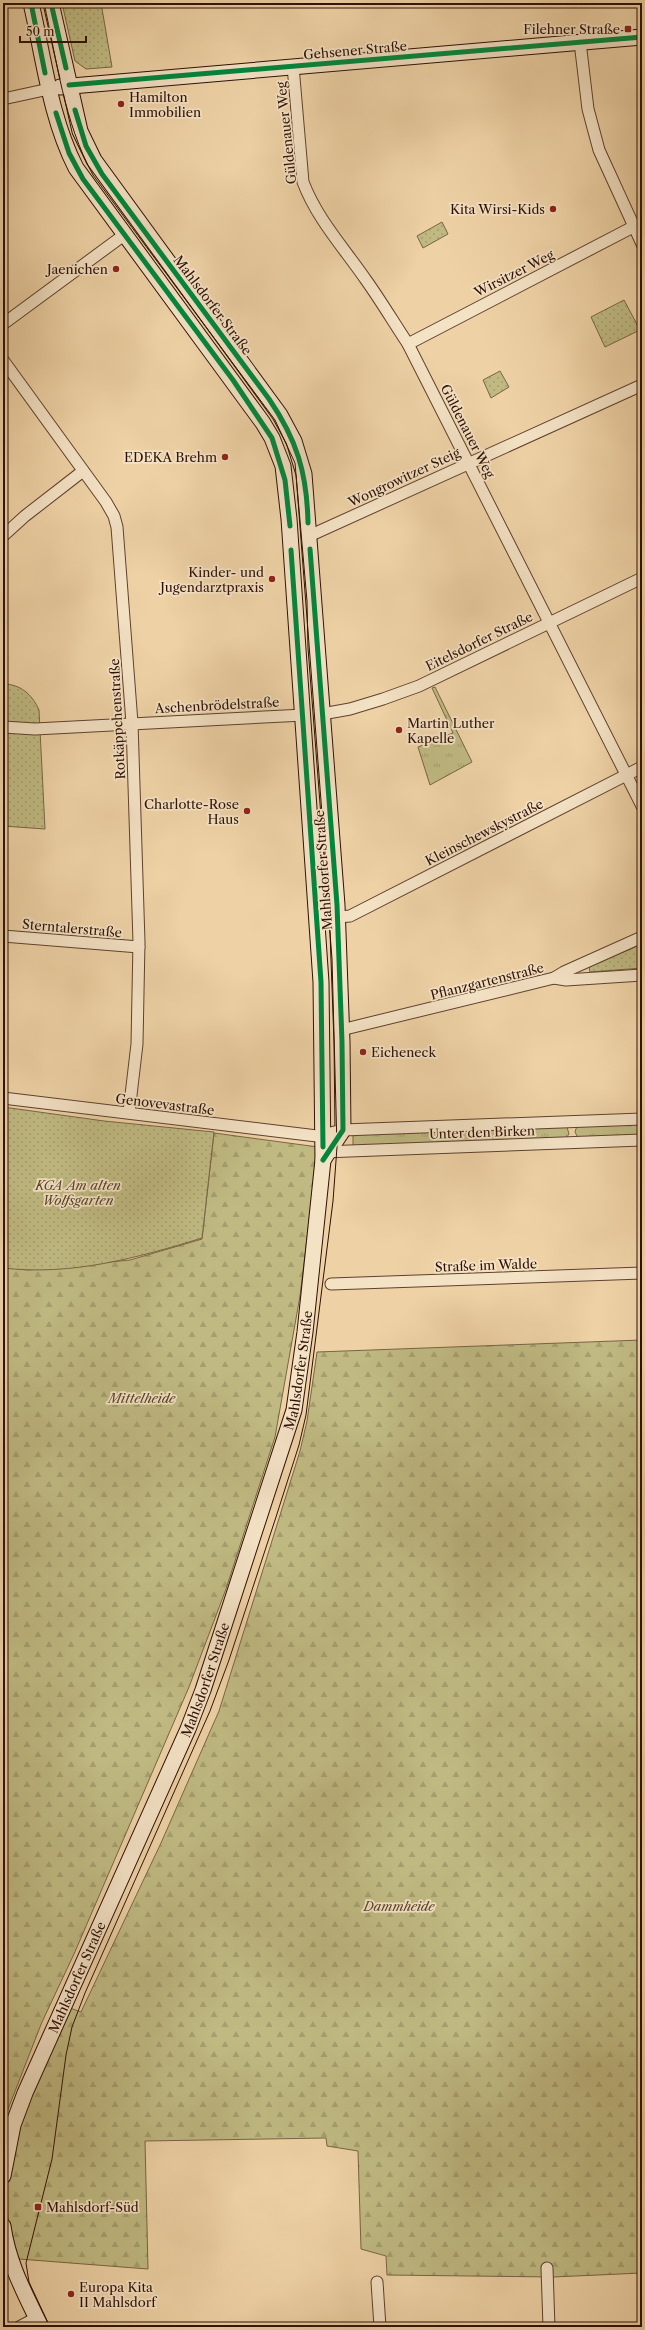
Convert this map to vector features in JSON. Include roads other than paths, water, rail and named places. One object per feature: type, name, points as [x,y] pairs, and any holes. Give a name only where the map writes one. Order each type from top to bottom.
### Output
[{"type":"main road","name":"Mahlsdorfer Straße","points":[[3,2176],[13,2125],[25,2093],[188,1729],[203,1690],[286,1438],[300,1376],[324,1154],[321,982],[304,715],[291,538],[285,480],[272,438],[233,380],[124,235],[76,168],[63,138],[49,89],[31,3]]},
{"type":"main road","name":"Mahlsdorfer Straße","points":[[51,3],[80,131],[86,146],[102,174],[288,428],[304,474],[338,917],[343,1130],[324,1154]]},
{"type":"main road","name":"Gehsener Straße","points":[[49,89],[69,85],[642,37]]},
{"type":"main road","points":[[124,235],[139,223]]},
{"type":"main road","points":[[291,538],[309,536]]},
{"type":"main road","points":[[304,715],[322,714]]},
{"type":"main road","points":[[3,2226],[8,2252],[38,2323]]},
{"type":"street","points":[[580,42],[591,126],[599,150],[642,244]]},
{"type":"street","name":"Güldenauer Weg","points":[[293,66],[303,182],[307,194],[322,219],[366,280],[408,344],[642,806]]},
{"type":"street","points":[[3,99],[49,89]]},
{"type":"street","name":"Wirsitzer Weg","points":[[408,344],[633,227]]},
{"type":"street","points":[[3,324],[124,235]]},
{"type":"street","name":"Rotkäppchenstraße","points":[[3,360],[114,516],[117,527],[132,723],[139,948],[137,1044],[128,1112]]},
{"type":"street","name":"Wongrowitzer Steig","points":[[309,536],[642,385]]},
{"type":"street","points":[[3,536],[25,516],[83,471]]},
{"type":"street","name":"Eitelsdorfer Straße","points":[[322,714],[350,709],[412,688],[642,578]]},
{"type":"street","name":"Aschenbrödelstraße","points":[[3,727],[35,729],[304,715]]},
{"type":"street","name":"Kleinschewskystraße","points":[[338,917],[350,916],[642,767]]},
{"type":"street","name":"Sterntalerstraße","points":[[3,936],[139,948]]},
{"type":"street","points":[[554,978],[564,972],[642,937]]},
{"type":"street","name":"Pflanzgartenstraße","points":[[341,1030],[554,978],[566,980],[642,975]]},
{"type":"street","name":"Genovevastraße","points":[[3,1098],[317,1136],[343,1130]]},
{"type":"street","name":"Unter den Birken","points":[[343,1130],[642,1119]]},
{"type":"street","name":"Unter den Birken","points":[[324,1154],[642,1140]]},
{"type":"street","name":"Straße im Walde","points":[[331,1284],[642,1273]]},
{"type":"street","points":[[547,2268],[549,2327]]},
{"type":"street","points":[[377,2282],[380,2327]]},
{"type":"street","points":[[19,2327],[38,2323]]},
{"type":"tram line","points":[[44,3],[68,113],[83,155],[93,175],[275,420],[295,463],[307,601],[308,648],[332,959],[337,1147],[333,1201],[306,1415],[299,1445],[229,1660],[210,1711],[85,1993],[72,2027],[66,2055],[52,2159],[26,2263],[29,2282],[50,2327]]},
{"type":"place","name":"Filehner Straße","points":[[628,29]]},
{"type":"place","name":"Hamilton Immobilien","points":[[121,104]]},
{"type":"place","name":"Kita Wirsi-Kids","points":[[553,209]]},
{"type":"place","name":"Jaenichen","points":[[116,269]]},
{"type":"place","name":"EDEKA Brehm","points":[[225,457]]},
{"type":"place","name":"Kinder- und Jugendarztpraxis","points":[[272,579]]},
{"type":"place","name":"Martin Luther Kapelle","points":[[399,730]]},
{"type":"place","name":"Charlotte-Rose Haus","points":[[247,811]]},
{"type":"place","name":"Eicheneck","points":[[363,1052]]},
{"type":"place","name":"Mahlsdorf-Süd","points":[[38,2207]]},
{"type":"place","name":"Europa Kita II Mahlsdorf","points":[[71,2294]]},
{"type":"park label","name":"KGA Am alten Wolfsgarten","points":[[78,1192]]},
{"type":"park label","name":"Mittelheide","points":[[142,1398]]},
{"type":"park label","name":"Dammheide","points":[[399,1906]]}]
